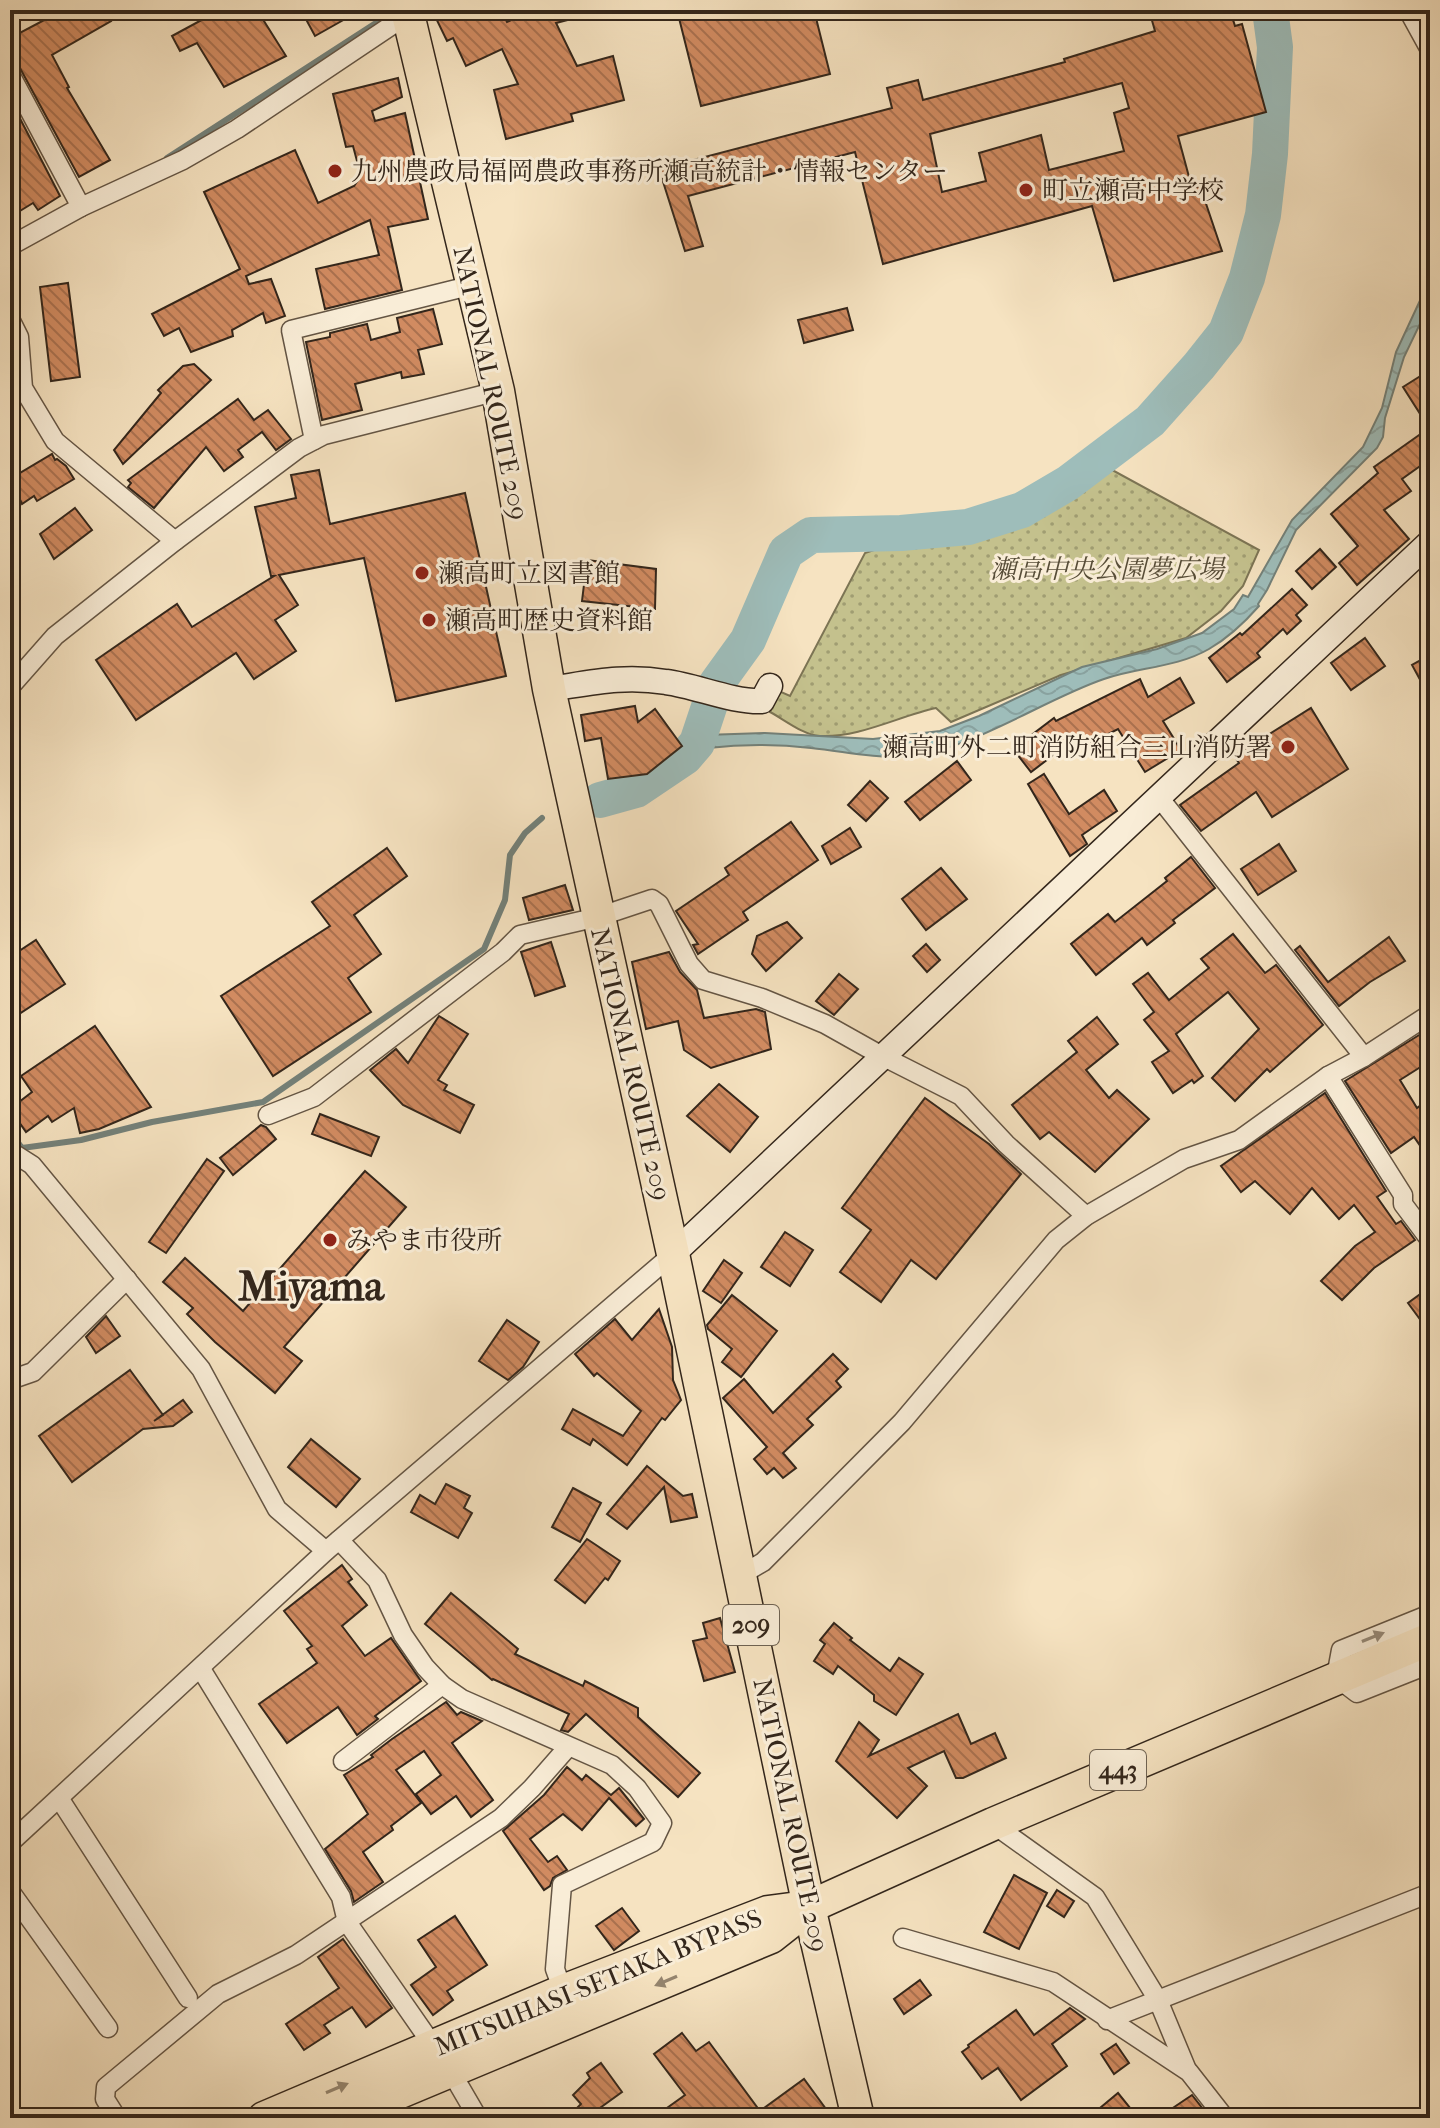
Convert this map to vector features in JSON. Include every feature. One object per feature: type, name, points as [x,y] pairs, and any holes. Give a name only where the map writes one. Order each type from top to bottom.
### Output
[{"type":"highway","name":"NATIONAL ROUTE 209","points":[[410,11],[498,391],[549,689],[673,1254],[809,1907],[858,2118]]},
{"type":"highway","name":"443","points":[[809,1907],[993,1824],[1430,1639]]},
{"type":"highway","name":"MITSUHASI-SETAKA BYPASS","points":[[338,2118],[563,1991],[768,1912],[809,1907]]},
{"type":"highway","name":"MITSUHASI-SETAKA BYPASS","points":[[264,2118],[442,2059],[771,1937],[809,1907]]},
{"type":"street","points":[[1408,10],[1430,50]]},
{"type":"street","points":[[10,246],[81,207],[183,160],[237,129],[410,11]]},
{"type":"street","points":[[10,74],[81,207]]},
{"type":"street","points":[[314,440],[291,330],[473,285]]},
{"type":"street","points":[[10,319],[19,337],[23,388],[55,441],[175,541]]},
{"type":"street","points":[[11,685],[55,636],[299,448],[324,435],[498,391]]},
{"type":"street","points":[[10,1843],[332,1545],[673,1254],[1430,542]]},
{"type":"street","points":[[549,689],[628,677],[708,690],[746,701],[762,701],[770,686]]},
{"type":"street","points":[[1158,796],[1364,1057]]},
{"type":"street","points":[[268,1115],[314,1097],[503,952],[520,935],[598,917],[652,899],[659,904],[689,964],[703,980],[762,998],[825,1024],[961,1096],[1006,1144],[1086,1216]]},
{"type":"street","points":[[741,1575],[763,1562],[902,1422],[1056,1240],[1086,1216],[1184,1159],[1239,1140],[1328,1076],[1364,1057],[1430,1014]]},
{"type":"street","points":[[1328,1076],[1403,1195],[1403,1204],[1430,1240]]},
{"type":"street","points":[[10,1151],[32,1165],[201,1369],[277,1509],[332,1545],[377,1580],[403,1635],[442,1685],[462,1699],[612,1765],[637,1788],[662,1823],[653,1842],[562,1885],[555,1969],[563,1991]]},
{"type":"street","points":[[10,1380],[33,1372],[127,1279]]},
{"type":"street","points":[[1430,1614],[1341,1650],[1336,1677],[1357,1693],[1430,1664]]},
{"type":"street","points":[[201,1669],[341,1897],[347,1922],[442,2059],[478,2118]]},
{"type":"street","points":[[343,1761],[442,1685]]},
{"type":"street","points":[[117,2118],[105,2099],[106,2087],[218,1994],[296,1955],[501,1818],[568,1747]]},
{"type":"street","points":[[59,1798],[188,1998]]},
{"type":"street","points":[[993,1824],[1095,1897],[1158,2000],[1189,2072],[1225,2118]]},
{"type":"street","points":[[10,1891],[108,2028]]},
{"type":"street","points":[[1107,2020],[1430,1893]]},
{"type":"street","points":[[903,1938],[1053,1982],[1189,2072]]},
{"type":"green space","name":"瀬高中央公園夢広場","points":[[1103,465],[1259,550],[1243,586],[1221,611],[1186,638],[1061,675],[951,722],[936,708],[849,734],[820,736],[801,730],[770,712],[779,691],[790,696],[865,553],[880,548],[954,541],[1031,516]]},
{"type":"water","points":[[1430,279],[1430,303],[1404,357],[1385,418],[1383,437],[1377,448],[1296,530],[1259,606],[1216,645],[1183,660],[1117,675],[1080,688],[977,737],[926,754],[878,756],[773,745],[708,748],[705,735],[765,733],[873,739],[940,731],[1082,667],[1157,649],[1202,633],[1234,609],[1243,595],[1248,597],[1292,520],[1363,447],[1382,408],[1396,352]]},
{"type":"building","points":[[46,10],[105,10],[111,21],[52,55],[67,88],[110,160],[79,177],[15,59],[10,62],[10,38],[50,17]]},
{"type":"building","points":[[220,10],[257,10],[286,56],[224,87],[197,43],[180,51],[172,36]]},
{"type":"building","points":[[301,10],[361,10],[315,36]]},
{"type":"building","points":[[432,10],[501,10],[507,22],[532,10],[586,10],[587,15],[556,23],[577,66],[613,56],[624,100],[571,114],[573,121],[506,139],[494,90],[518,84],[502,49],[466,66],[453,38],[447,41]]},
{"type":"building","points":[[677,10],[814,10],[830,74],[701,106]]},
{"type":"building","points":[[1149,10],[1230,10],[1235,26],[1242,24],[1266,112],[1178,136],[1192,188],[1200,186],[1222,251],[1114,281],[1092,206],[883,264],[855,152],[688,196],[703,246],[685,251],[659,169],[892,108],[887,88],[918,80],[923,100],[1065,62],[1064,59],[1155,31]],"holes":[[[1122,83],[1129,108],[1114,113],[1124,151],[1049,170],[1041,135],[979,153],[986,181],[942,192],[930,134]]]},
{"type":"building","points":[[398,78],[402,97],[372,111],[375,121],[405,113],[428,219],[388,227],[402,290],[325,309],[316,269],[379,255],[370,220],[246,276],[249,284],[271,279],[285,316],[266,323],[263,313],[232,330],[233,336],[191,352],[179,328],[164,336],[152,314],[240,269],[204,192],[295,150],[318,203],[354,186],[361,176],[353,146],[346,147],[333,94]]},
{"type":"building","points":[[13,105],[60,196],[38,210],[33,203],[10,217],[10,176],[18,171],[10,156],[10,107]]},
{"type":"building","points":[[68,283],[80,377],[51,381],[40,287]]},
{"type":"building","points":[[847,308],[853,330],[804,343],[798,320]]},
{"type":"building","points":[[433,309],[442,344],[418,350],[424,374],[402,378],[401,372],[355,384],[362,410],[322,420],[306,342],[367,324],[371,340],[400,332],[397,318]]},
{"type":"building","points":[[194,364],[211,380],[123,464],[114,450],[161,393],[158,390],[183,366]]},
{"type":"building","points":[[1430,370],[1430,459],[1402,479],[1411,491],[1384,510],[1409,539],[1357,585],[1339,563],[1358,546],[1331,514],[1378,473],[1374,467],[1429,428],[1403,387]]},
{"type":"building","points":[[238,399],[254,420],[268,410],[291,439],[276,450],[262,432],[238,450],[243,457],[224,471],[206,447],[154,508],[128,487],[131,483],[128,480]]},
{"type":"building","points":[[52,454],[55,460],[66,466],[74,479],[37,501],[34,496],[22,504],[10,479]]},
{"type":"building","points":[[319,470],[330,524],[465,493],[506,676],[396,701],[364,558],[279,575],[298,605],[275,620],[296,651],[254,679],[236,653],[136,720],[96,660],[177,604],[192,627],[274,576],[271,576],[255,507],[296,498],[291,475]]},
{"type":"building","points":[[75,508],[92,530],[54,559],[40,534]]},
{"type":"building","points":[[1320,549],[1336,567],[1312,589],[1296,571]]},
{"type":"building","points":[[587,560],[656,569],[655,609],[582,601]]},
{"type":"building","points":[[1292,589],[1307,605],[1296,615],[1301,621],[1287,634],[1283,629],[1257,653],[1260,657],[1227,682],[1209,658],[1240,633],[1242,635]]},
{"type":"building","points":[[1365,638],[1385,666],[1351,690],[1331,663]]},
{"type":"building","points":[[1430,655],[1430,698],[1412,665]]},
{"type":"building","points":[[1180,678],[1194,703],[1163,721],[1181,750],[1145,772],[1118,729],[1081,748],[1076,738],[1031,772],[1013,749],[1054,718],[1056,721],[1140,679],[1148,697]]},
{"type":"building","points":[[635,706],[638,722],[655,709],[682,746],[647,774],[608,779],[601,738],[585,741],[581,715]]},
{"type":"building","points":[[1311,708],[1348,769],[1272,817],[1256,792],[1201,831],[1180,805],[1239,763],[1234,756]]},
{"type":"building","points":[[957,761],[971,780],[920,820],[905,802]]},
{"type":"building","points":[[1044,774],[1069,814],[1104,790],[1117,811],[1082,835],[1087,844],[1070,856],[1028,784]]},
{"type":"building","points":[[870,781],[888,798],[866,821],[848,805]]},
{"type":"building","points":[[791,822],[818,860],[743,912],[748,920],[698,954],[693,945],[698,944],[676,911],[729,875],[725,868]]},
{"type":"building","points":[[850,828],[861,847],[831,864],[822,846]]},
{"type":"building","points":[[1279,844],[1296,871],[1258,895],[1241,869]]},
{"type":"building","points":[[387,848],[407,876],[354,915],[381,954],[348,978],[371,1012],[273,1076],[221,996],[330,926],[312,902]]},
{"type":"building","points":[[1191,857],[1215,888],[1173,920],[1175,923],[1147,945],[1142,938],[1096,975],[1071,944],[1108,914],[1115,922],[1167,881],[1165,878]]},
{"type":"building","points":[[941,868],[967,899],[926,930],[902,899]]},
{"type":"building","points":[[565,885],[573,910],[529,920],[523,898]]},
{"type":"building","points":[[787,922],[802,938],[766,971],[752,954],[757,936]]},
{"type":"building","points":[[1233,934],[1265,973],[1276,965],[1323,1025],[1270,1072],[1267,1069],[1235,1101],[1212,1078],[1259,1029],[1228,992],[1176,1034],[1203,1076],[1173,1093],[1152,1062],[1169,1051],[1144,1020],[1154,1012],[1133,984],[1148,973],[1169,1000],[1209,968],[1201,959]]},
{"type":"building","points":[[1389,937],[1405,961],[1339,1006],[1295,950],[1300,946],[1328,982]]},
{"type":"building","points":[[36,940],[65,984],[10,1020],[10,957]]},
{"type":"building","points":[[551,942],[565,986],[535,996],[521,952]]},
{"type":"building","points":[[926,944],[940,960],[927,972],[913,956]]},
{"type":"building","points":[[669,952],[680,972],[697,990],[704,1018],[756,1009],[765,1012],[771,1049],[711,1068],[684,1050],[678,1021],[646,1029],[632,962]]},
{"type":"building","points":[[839,974],[858,989],[834,1015],[816,1001]]},
{"type":"building","points":[[439,1016],[468,1034],[438,1080],[447,1085],[444,1090],[474,1105],[460,1133],[403,1105],[370,1070],[396,1049],[408,1063]]},
{"type":"building","points":[[1097,1017],[1118,1044],[1086,1070],[1109,1098],[1117,1090],[1149,1119],[1095,1172],[1049,1132],[1040,1139],[1012,1105],[1077,1052],[1068,1041]]},
{"type":"building","points":[[95,1026],[151,1107],[99,1129],[80,1133],[74,1108],[52,1122],[48,1116],[26,1132],[10,1109],[32,1092],[21,1076]]},
{"type":"building","points":[[1424,1032],[1430,1041],[1430,1061],[1400,1080],[1417,1108],[1430,1098],[1430,1160],[1414,1137],[1391,1153],[1345,1081]]},
{"type":"building","points":[[719,1084],[758,1117],[730,1152],[687,1116]]},
{"type":"building","points":[[1325,1093],[1386,1191],[1377,1197],[1396,1224],[1401,1221],[1415,1240],[1374,1268],[1342,1300],[1321,1281],[1355,1246],[1375,1232],[1354,1205],[1339,1219],[1312,1188],[1290,1214],[1255,1181],[1241,1192],[1221,1166]]},
{"type":"building","points":[[925,1098],[989,1144],[1021,1174],[936,1279],[911,1260],[881,1302],[840,1272],[871,1230],[842,1208]]},
{"type":"building","points":[[320,1114],[379,1137],[371,1156],[312,1134]]},
{"type":"building","points":[[261,1125],[276,1139],[233,1175],[220,1158]]},
{"type":"building","points":[[207,1159],[224,1171],[166,1253],[149,1242]]},
{"type":"building","points":[[365,1171],[406,1207],[284,1347],[302,1361],[275,1393],[215,1342],[187,1314],[193,1308],[163,1282],[185,1258],[243,1311]]},
{"type":"building","points":[[785,1232],[813,1250],[790,1286],[761,1267]]},
{"type":"building","points":[[724,1260],[742,1273],[721,1303],[703,1291]]},
{"type":"building","points":[[1430,1287],[1430,1333],[1408,1303]]},
{"type":"building","points":[[732,1295],[777,1331],[741,1377],[722,1362],[732,1349],[707,1325]]},
{"type":"building","points":[[659,1309],[672,1347],[673,1380],[681,1400],[665,1420],[662,1418],[627,1465],[593,1439],[590,1445],[562,1429],[573,1409],[623,1436],[641,1411],[597,1373],[594,1376],[575,1354],[615,1319],[632,1340]]},
{"type":"building","points":[[106,1316],[120,1336],[96,1353],[86,1337]]},
{"type":"building","points":[[507,1320],[539,1342],[523,1367],[508,1380],[479,1361]]},
{"type":"building","points":[[833,1354],[848,1369],[836,1381],[841,1387],[807,1419],[813,1425],[783,1453],[796,1468],[783,1478],[774,1468],[767,1474],[754,1459],[767,1447],[723,1398],[744,1379],[773,1413]]},
{"type":"building","points":[[130,1370],[163,1415],[183,1400],[192,1412],[173,1426],[143,1429],[72,1482],[39,1436]]},
{"type":"building","points":[[311,1439],[360,1479],[336,1507],[288,1467]]},
{"type":"building","points":[[647,1466],[683,1496],[692,1494],[697,1517],[671,1522],[664,1487],[627,1529],[607,1514]]},
{"type":"building","points":[[446,1484],[470,1496],[464,1508],[472,1513],[458,1538],[411,1512],[420,1495],[435,1504]]},
{"type":"building","points":[[573,1488],[601,1503],[580,1542],[552,1527]]},
{"type":"building","points":[[587,1539],[620,1561],[608,1580],[605,1578],[585,1603],[555,1580]]},
{"type":"building","points":[[342,1565],[352,1579],[348,1582],[367,1605],[342,1626],[365,1656],[391,1638],[421,1681],[375,1716],[378,1719],[357,1735],[338,1707],[287,1743],[259,1704],[317,1663],[307,1649],[312,1646],[284,1611]]},
{"type":"building","points":[[451,1593],[518,1649],[515,1654],[583,1686],[585,1681],[638,1708],[638,1717],[700,1773],[678,1797],[586,1714],[568,1732],[561,1730],[569,1714],[492,1680],[425,1624]]},
{"type":"building","points":[[720,1618],[735,1672],[704,1681],[693,1641],[707,1638],[703,1623]]},
{"type":"building","points":[[834,1623],[852,1638],[850,1640],[890,1671],[899,1658],[923,1674],[896,1715],[874,1701],[874,1695],[838,1666],[833,1674],[814,1661],[825,1644],[820,1640]]},
{"type":"building","points":[[446,1702],[457,1715],[461,1712],[482,1721],[452,1743],[493,1800],[471,1817],[456,1796],[431,1814],[416,1794],[441,1775],[424,1751],[396,1770],[421,1803],[391,1826],[393,1830],[363,1852],[383,1882],[354,1902],[351,1891],[325,1849],[368,1814],[344,1775]]},
{"type":"building","points":[[958,1714],[971,1744],[995,1733],[1006,1758],[963,1778],[956,1778],[944,1751],[908,1768],[927,1786],[897,1818],[836,1761],[859,1722],[879,1740],[869,1756]]},
{"type":"building","points":[[567,1767],[582,1780],[586,1775],[611,1795],[619,1788],[644,1819],[636,1826],[609,1798],[582,1830],[563,1814],[530,1839],[548,1862],[557,1856],[567,1870],[553,1878],[544,1890],[503,1831],[544,1795]]},
{"type":"building","points":[[1014,1875],[1047,1893],[1019,1949],[984,1932]]},
{"type":"building","points":[[1057,1890],[1074,1901],[1064,1917],[1047,1906]]},
{"type":"building","points":[[622,1908],[639,1931],[614,1950],[596,1926]]},
{"type":"building","points":[[455,1916],[487,1965],[447,1991],[453,2000],[433,2015],[411,1985],[436,1967],[418,1940]]},
{"type":"building","points":[[343,1939],[392,2008],[366,2027],[352,2007],[324,2025],[330,2033],[304,2050],[286,2024],[339,1988],[318,1957]]},
{"type":"building","points":[[920,1980],[931,1995],[904,2014],[894,1999]]},
{"type":"building","points":[[1070,2008],[1085,2019],[1052,2044],[1067,2066],[1021,2100],[998,2068],[982,2079],[962,2052],[1016,2010],[1034,2035]]},
{"type":"building","points":[[682,2033],[696,2051],[709,2042],[760,2111],[804,2079],[826,2109],[814,2118],[653,2118],[685,2095],[654,2054]]},
{"type":"building","points":[[1116,2044],[1129,2063],[1114,2074],[1101,2054]]},
{"type":"building","points":[[601,2063],[622,2092],[586,2118],[567,2118],[581,2104],[573,2095],[590,2078],[587,2073]]},
{"type":"building","points":[[1118,2093],[1131,2109],[1120,2118],[1088,2118]]},
{"type":"building","points":[[1192,2095],[1210,2118],[1158,2118]]},
{"type":"waterway","points":[[167,158],[396,10]]},
{"type":"waterway","points":[[600,800],[636,790],[685,757],[697,743],[717,683],[748,640],[786,552],[811,535],[901,533],[968,527],[1022,510],[1068,483],[1150,421],[1199,366],[1226,332],[1247,278],[1263,215],[1270,154],[1275,47],[1270,10]]},
{"type":"waterway","points":[[10,1132],[22,1148],[81,1140],[152,1122],[263,1102],[484,949],[505,900],[510,855],[525,833],[542,818]]},
{"type":"place","name":"九州農政局福岡農政事務所瀬高統計・情報センター","points":[[335,171]]},
{"type":"place","name":"町立瀬高中学校","points":[[1026,190]]},
{"type":"place","name":"瀬高町立図書館","points":[[422,573]]},
{"type":"place","name":"瀬高町歴史資料館","points":[[429,620]]},
{"type":"place","name":"瀬高町外二町消防組合三山消防署","points":[[1288,747]]},
{"type":"place","name":"みやま市役所","points":[[330,1240]]},
{"type":"district","name":"Miyama","points":[[311,1285]]}]
